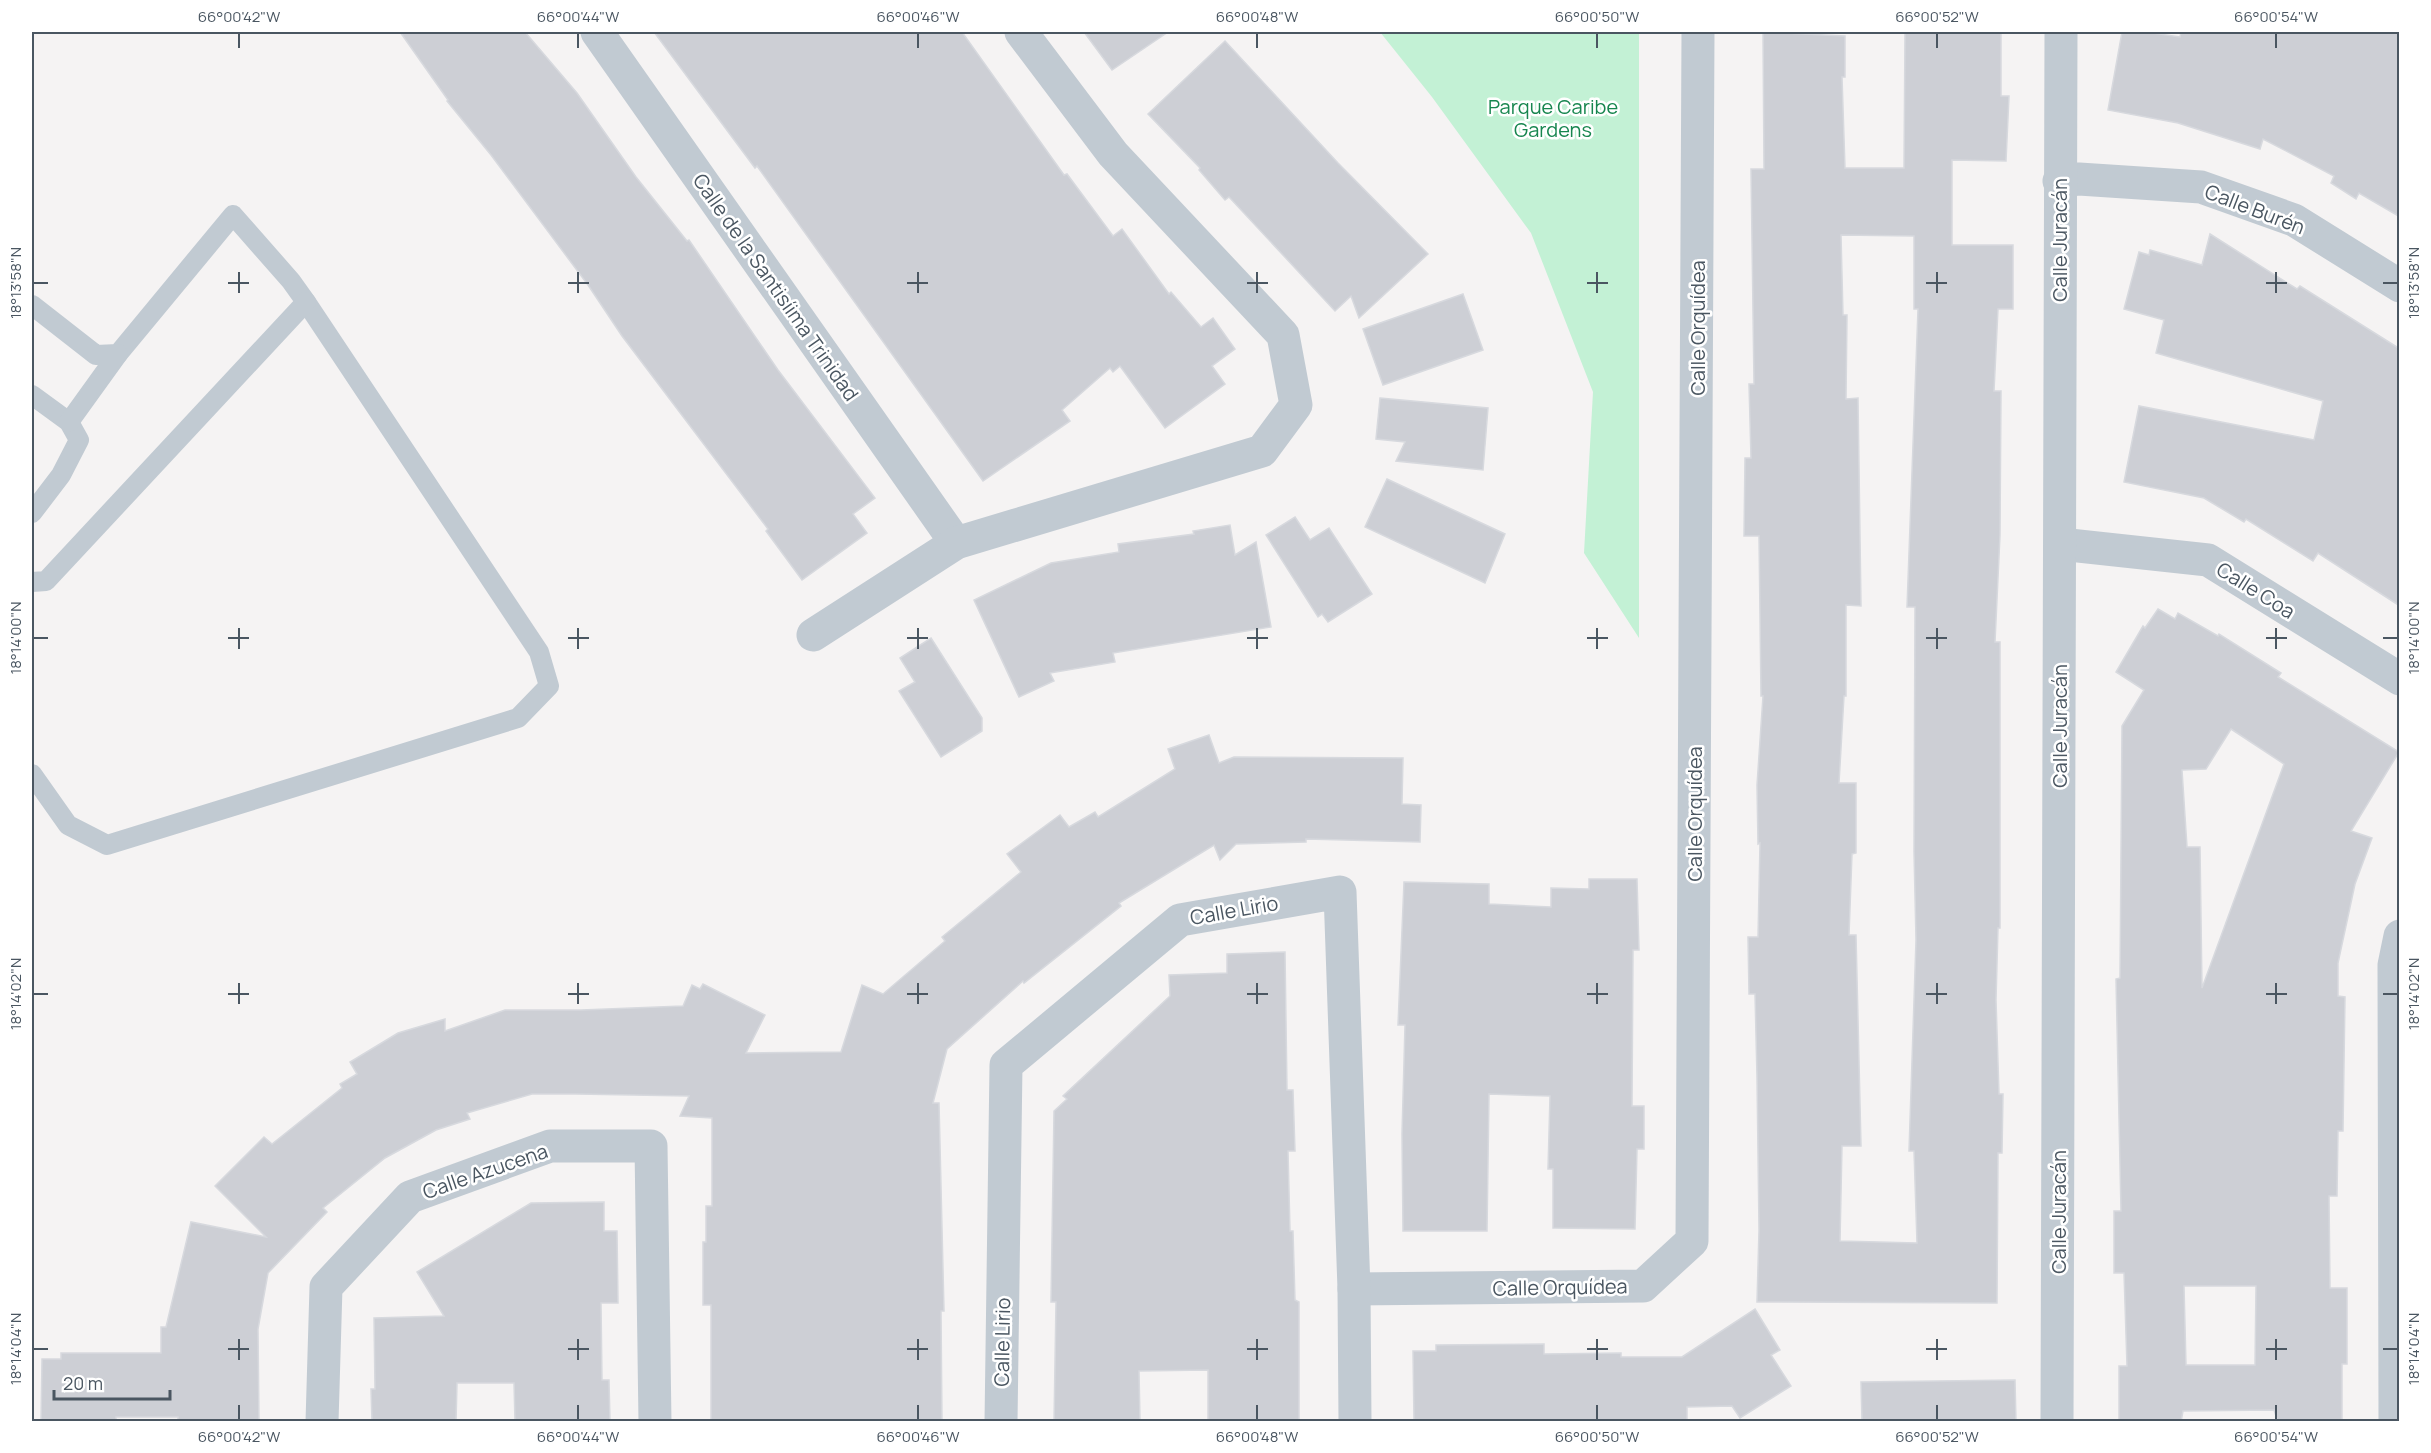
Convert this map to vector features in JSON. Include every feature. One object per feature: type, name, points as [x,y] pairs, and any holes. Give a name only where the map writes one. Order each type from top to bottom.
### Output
[{"type":"street","name":"Calle de la Santisíima Trinidad","points":[[597,32],[956,543]]},
{"type":"street","points":[[813,635],[956,543],[1262,451],[1296,405],[1283,335],[1113,154],[1021,32]]},
{"type":"street","name":"Calle Orquídea","points":[[1354,1289],[1643,1286],[1692,1241],[1698,32]]},
{"type":"street","name":"Calle Juracán","points":[[2057,1422],[2061,32]]},
{"type":"street","name":"Calle Burén","points":[[2059,181],[2079,179],[2201,186],[2294,220],[2400,285]]},
{"type":"street","name":"Calle Coa","points":[[2060,544],[2208,560],[2400,679]]},
{"type":"street","name":"Calle Lirio","points":[[1001,1422],[1006,1065],[1180,920],[1340,892],[1354,1289],[1355,1422]]},
{"type":"street","points":[[2395,1422],[2394,965],[2400,936]]},
{"type":"street","name":"Calle Azucena","points":[[322,1422],[326,1287],[410,1197],[550,1146],[651,1146],[655,1422]]},
{"type":"lane","points":[[32,774],[68,825],[107,845],[518,718],[549,686],[539,652],[306,302],[291,280],[233,215],[118,354],[69,422]]},
{"type":"lane","points":[[32,582],[46,581],[306,302]]},
{"type":"lane","points":[[32,305],[96,355],[118,354]]},
{"type":"lane","points":[[32,395],[69,422],[79,440],[61,475],[32,513]]},
{"type":"green space","name":"Parque Caribe Gardens","points":[[1380,32],[1639,32],[1639,638],[1584,553],[1593,392],[1531,233],[1432,97]]},
{"type":"building","points":[[400,32],[525,32],[577,93],[636,177],[687,241],[689,240],[778,370],[875,498],[853,514],[867,533],[802,580],[766,531],[768,529],[622,336],[588,285],[491,155],[447,101]]},
{"type":"building","points":[[654,32],[962,32],[1064,175],[1067,174],[1113,236],[1122,229],[1169,294],[1171,292],[1201,327],[1213,318],[1235,349],[1212,366],[1225,384],[1165,428],[1120,366],[1113,372],[1110,368],[1062,410],[1070,421],[983,481],[757,166],[755,168]]},
{"type":"building","points":[[1084,32],[1168,32],[1112,70]]},
{"type":"building","points":[[1763,32],[1845,36],[1845,77],[1842,77],[1845,168],[1904,168],[1905,32],[2001,32],[2001,96],[2009,96],[2006,161],[1952,160],[1952,245],[2013,245],[2013,309],[1998,309],[1994,391],[2001,391],[2000,535],[1995,642],[2000,642],[2000,928],[1998,928],[1996,1000],[1999,1094],[2003,1094],[2002,1153],[1998,1153],[1997,1303],[1757,1302],[1759,1230],[1755,994],[1749,994],[1748,937],[1758,937],[1760,843],[1758,844],[1757,785],[1763,696],[1761,696],[1759,536],[1744,536],[1745,458],[1751,458],[1749,384],[1754,384],[1751,169],[1764,169]],"holes":[[[1841,235],[1914,236],[1914,309],[1918,309],[1907,607],[1915,607],[1916,940],[1909,1151],[1914,1151],[1917,1243],[1840,1241],[1842,1146],[1861,1146],[1856,935],[1849,935],[1852,854],[1856,853],[1856,783],[1839,783],[1844,696],[1846,696],[1846,605],[1861,606],[1858,398],[1846,399],[1847,315],[1843,315]]]},
{"type":"building","points":[[2122,32],[2146,32],[2180,37],[2181,32],[2400,32],[2400,217],[2359,193],[2356,199],[2331,183],[2334,176],[2263,139],[2260,149],[2178,123],[2108,110]]},
{"type":"building","points":[[1225,41],[1338,163],[1428,254],[1359,318],[1351,296],[1335,311],[1229,197],[1225,200],[1199,170],[1200,168],[1148,114]]},
{"type":"building","points":[[2210,234],[2297,289],[2300,286],[2400,349],[2400,606],[2318,553],[2313,561],[2246,519],[2244,522],[2204,498],[2124,482],[2139,406],[2314,440],[2323,401],[2156,353],[2164,320],[2124,309],[2139,252],[2149,255],[2150,250],[2202,265]]},
{"type":"building","points":[[1463,294],[1483,350],[1383,385],[1363,329]]},
{"type":"building","points":[[1380,398],[1488,408],[1483,470],[1396,461],[1405,442],[1376,439]]},
{"type":"building","points":[[1387,479],[1505,534],[1485,583],[1365,527]]},
{"type":"building","points":[[1295,517],[1310,540],[1329,528],[1372,594],[1328,622],[1322,614],[1318,617],[1266,535]]},
{"type":"building","points":[[1230,525],[1235,555],[1256,542],[1271,627],[1113,653],[1115,662],[1050,673],[1054,681],[1019,697],[974,600],[1051,563],[1119,552],[1118,544],[1194,534],[1193,531]]},
{"type":"building","points":[[2158,609],[2175,619],[2178,613],[2218,636],[2219,634],[2281,673],[2278,677],[2399,752],[2351,831],[2372,838],[2355,884],[2338,963],[2338,996],[2345,997],[2343,1131],[2338,1131],[2337,1196],[2329,1196],[2330,1288],[2347,1288],[2347,1364],[2342,1364],[2342,1422],[2278,1422],[2274,1410],[2183,1411],[2181,1422],[2119,1422],[2119,1366],[2127,1366],[2124,1273],[2114,1273],[2114,1211],[2121,1211],[2116,979],[2120,978],[2122,726],[2144,690],[2116,672],[2143,626],[2145,628]],"holes":[[[2231,729],[2284,764],[2202,988],[2200,847],[2187,847],[2182,770],[2206,769]],[[2184,1286],[2256,1286],[2255,1365],[2186,1365]]]},
{"type":"building","points":[[931,638],[982,718],[982,731],[941,757],[899,691],[915,682],[900,658]]},
{"type":"building","points":[[1209,735],[1219,763],[1234,757],[1403,758],[1402,804],[1421,805],[1420,842],[1306,839],[1306,842],[1236,844],[1220,860],[1214,845],[1119,903],[1121,906],[1024,983],[1023,981],[947,1049],[933,1103],[939,1103],[944,1311],[941,1311],[942,1422],[711,1422],[711,1305],[703,1305],[703,1242],[706,1242],[706,1206],[712,1206],[712,1118],[680,1116],[689,1096],[532,1094],[467,1113],[470,1119],[436,1130],[385,1158],[323,1208],[327,1212],[268,1273],[258,1329],[259,1422],[178,1422],[178,1417],[116,1417],[116,1422],[41,1422],[42,1359],[61,1359],[61,1353],[161,1353],[161,1327],[166,1327],[191,1222],[266,1237],[215,1186],[264,1137],[272,1144],[342,1088],[340,1084],[357,1074],[350,1062],[398,1033],[445,1019],[445,1031],[505,1010],[683,1006],[692,985],[700,989],[703,984],[765,1015],[746,1053],[841,1052],[862,985],[883,994],[945,941],[942,937],[1021,872],[1007,854],[1060,815],[1069,827],[1095,812],[1098,817],[1175,769],[1168,749]]},
{"type":"building","points":[[1589,879],[1637,879],[1639,950],[1633,950],[1632,1106],[1644,1106],[1644,1149],[1637,1149],[1635,1229],[1553,1228],[1553,1169],[1548,1169],[1550,1096],[1489,1094],[1487,1231],[1403,1231],[1402,1134],[1405,1025],[1398,1025],[1404,882],[1489,884],[1489,904],[1551,907],[1551,888],[1589,889]]},
{"type":"building","points":[[1285,952],[1287,1090],[1293,1090],[1295,1151],[1288,1151],[1295,1300],[1299,1302],[1299,1422],[1208,1422],[1208,1370],[1139,1371],[1140,1422],[1054,1422],[1056,1302],[1051,1302],[1054,1111],[1067,1099],[1063,1096],[1170,996],[1169,975],[1227,973],[1227,954]]},
{"type":"building","points":[[604,1202],[604,1231],[617,1231],[618,1303],[601,1303],[602,1380],[609,1380],[610,1422],[515,1422],[514,1383],[457,1383],[456,1422],[372,1422],[371,1389],[375,1389],[374,1318],[444,1316],[417,1272],[531,1203]]},
{"type":"building","points":[[1755,1309],[1780,1350],[1771,1355],[1791,1386],[1740,1418],[1732,1406],[1687,1407],[1687,1422],[1414,1422],[1413,1351],[1436,1351],[1436,1345],[1544,1344],[1544,1354],[1621,1353],[1621,1357],[1682,1357]]},
{"type":"building","points":[[2015,1380],[2016,1422],[1862,1422],[1861,1382]]}]
